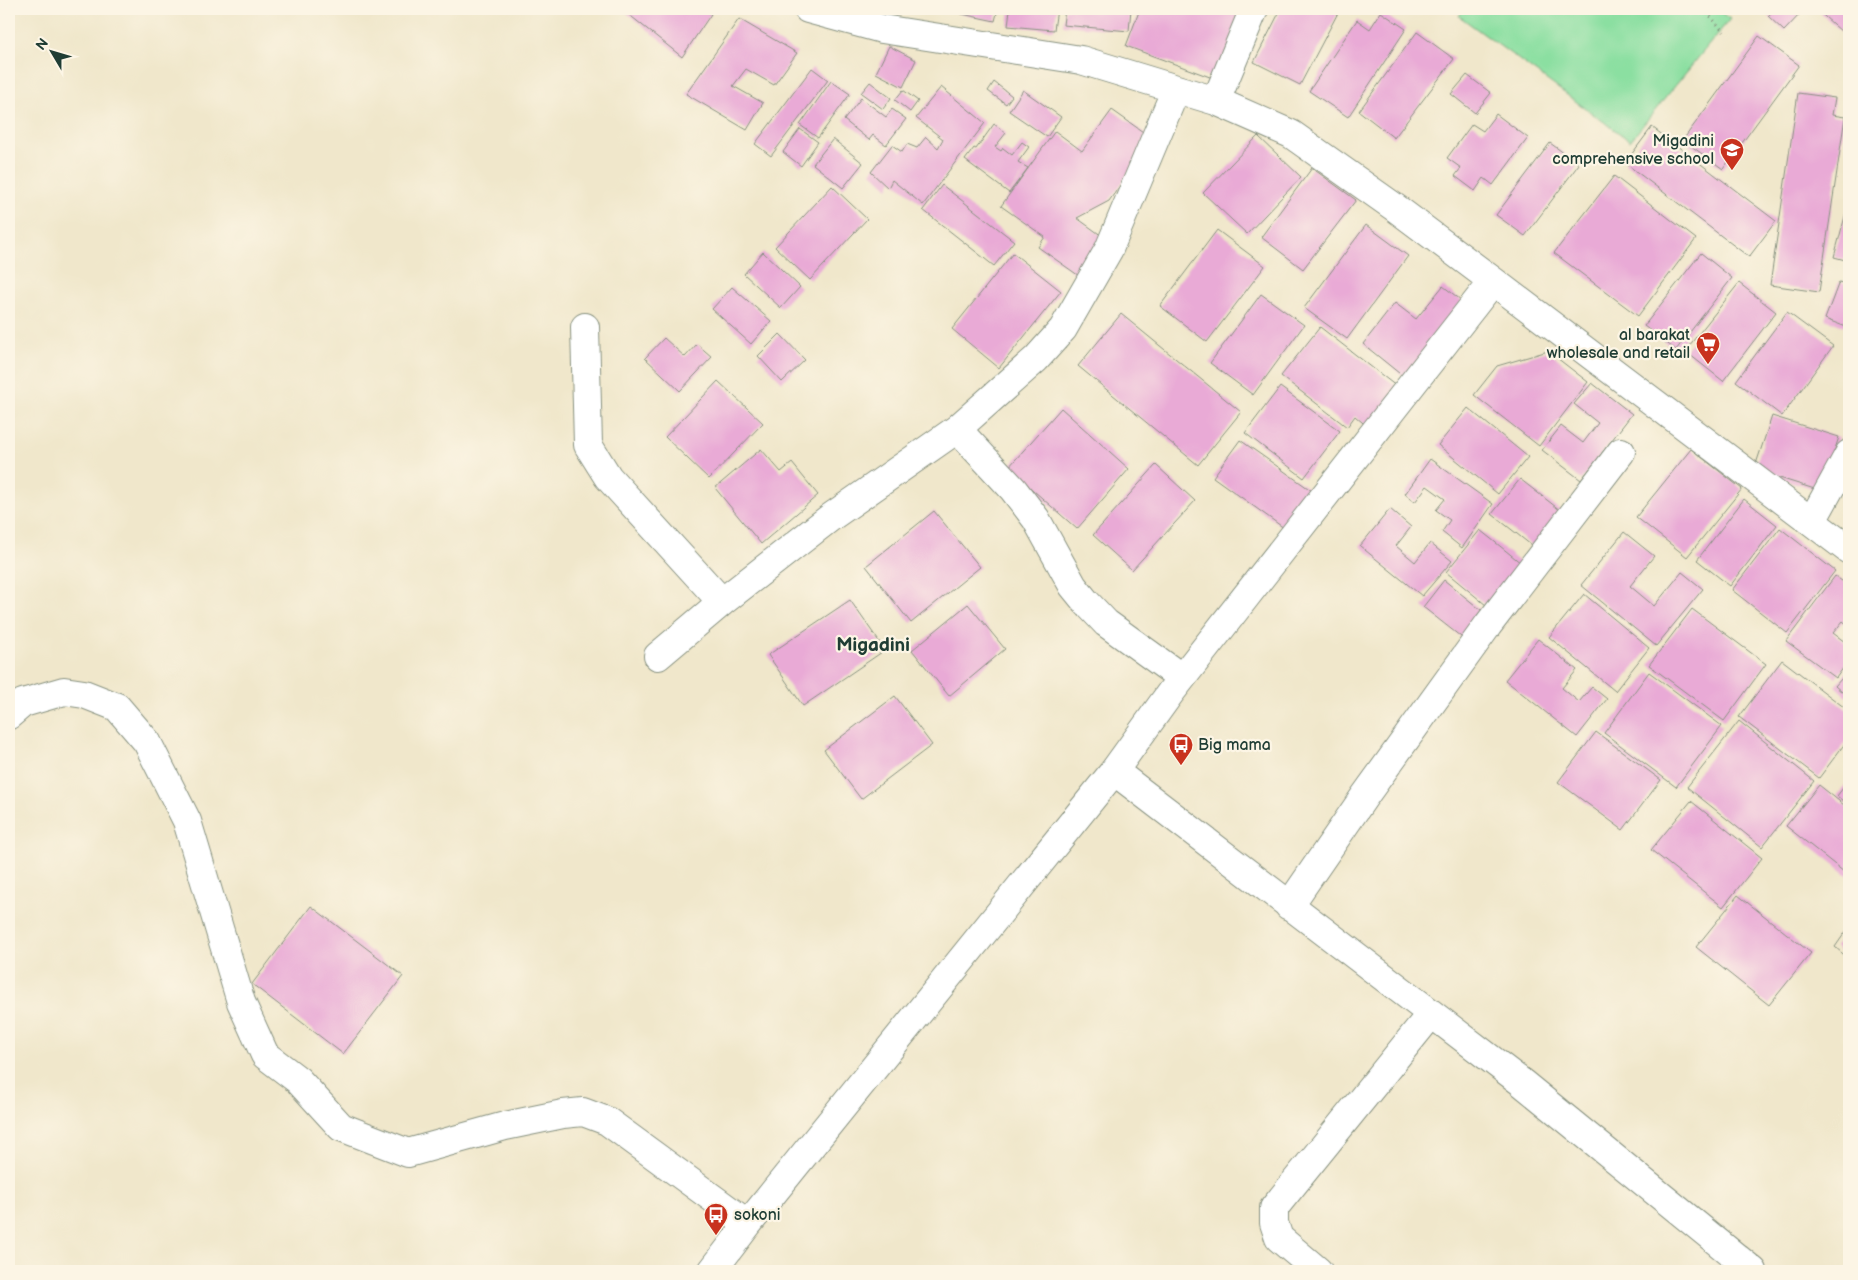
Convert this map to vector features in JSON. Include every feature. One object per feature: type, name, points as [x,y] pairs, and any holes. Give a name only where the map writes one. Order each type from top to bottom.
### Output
[{"type":"street","points":[[808,9],[882,29],[1081,60],[1216,101],[1291,134],[1493,280],[1849,550]]},
{"type":"street","points":[[1216,101],[1254,9]]},
{"type":"street","points":[[658,656],[722,602],[831,517],[957,429],[1036,359],[1063,329],[1109,249],[1176,89]]},
{"type":"street","points":[[712,1271],[1114,771],[1182,678],[1493,280]]},
{"type":"street","points":[[585,327],[588,445],[608,477],[722,602]]},
{"type":"street","points":[[957,429],[1013,489],[1036,519],[1073,586],[1086,602],[1106,623],[1182,678]]},
{"type":"street","points":[[1289,906],[1364,797],[1488,625],[1621,452]]},
{"type":"street","points":[[1812,521],[1849,454]]},
{"type":"street","points":[[9,715],[23,703],[64,691],[84,694],[117,707],[147,742],[187,821],[241,1002],[265,1055],[298,1080],[341,1127],[408,1153],[505,1126],[563,1114],[583,1112],[607,1121],[748,1224]]},
{"type":"street","points":[[1114,771],[1521,1082],[1753,1271]]},
{"type":"street","points":[[1318,1271],[1279,1238],[1274,1223],[1274,1208],[1430,1014]]},
{"type":"path","points":[[1704,9],[1724,32]]},
{"type":"green space","points":[[1464,9],[1716,9],[1730,19],[1630,141],[1459,16]]},
{"type":"building","points":[[622,9],[704,9],[711,14],[682,57]]},
{"type":"building","points":[[938,9],[998,9],[995,21]]},
{"type":"building","points":[[1010,9],[1057,9],[1054,30],[1008,26]]},
{"type":"building","points":[[1065,9],[1131,9],[1129,31],[1063,25]]},
{"type":"building","points":[[1140,9],[1244,9],[1218,80],[1126,46]]},
{"type":"building","points":[[1281,9],[1340,9],[1300,85],[1254,62]]},
{"type":"building","points":[[1775,9],[1797,9],[1801,13],[1784,31],[1768,16]]},
{"type":"building","points":[[1816,9],[1849,9],[1849,24],[1842,32]]},
{"type":"building","points":[[1381,12],[1406,29],[1348,117],[1309,91],[1357,20],[1370,29]]},
{"type":"building","points":[[739,19],[797,53],[774,85],[746,69],[733,86],[763,103],[747,130],[686,94]]},
{"type":"building","points":[[1417,32],[1454,59],[1394,138],[1359,111]]},
{"type":"building","points":[[1759,36],[1799,65],[1723,169],[1683,140]]},
{"type":"building","points":[[889,46],[916,60],[903,87],[876,73]]},
{"type":"building","points":[[812,68],[828,80],[771,156],[755,144]]},
{"type":"building","points":[[1467,75],[1491,93],[1475,113],[1451,94]]},
{"type":"building","points":[[831,81],[850,94],[818,138],[800,125]]},
{"type":"building","points":[[870,82],[891,98],[883,109],[861,93]]},
{"type":"building","points":[[994,82],[1012,96],[1006,104],[988,91]]},
{"type":"building","points":[[941,87],[985,123],[923,205],[892,180],[888,188],[871,172],[892,145],[902,152],[907,144],[917,148],[926,137],[938,148],[943,139],[916,118]]},
{"type":"building","points":[[903,90],[918,101],[910,112],[895,100]]},
{"type":"building","points":[[1023,90],[1061,117],[1047,137],[1009,111]]},
{"type":"building","points":[[1798,93],[1835,98],[1832,115],[1845,117],[1819,292],[1770,285]]},
{"type":"building","points":[[861,98],[886,117],[892,109],[906,119],[886,145],[873,135],[869,140],[844,120]]},
{"type":"building","points":[[1112,110],[1153,139],[1109,201],[1077,218],[1109,241],[1082,278],[1038,247],[1045,237],[1001,206],[1055,131],[1082,151]]},
{"type":"building","points":[[1496,114],[1528,138],[1493,185],[1484,178],[1475,191],[1455,176],[1461,168],[1447,158],[1472,124],[1483,131]]},
{"type":"building","points":[[994,124],[1006,133],[995,147],[1001,151],[1003,148],[1012,155],[1022,142],[1029,147],[1018,162],[1028,168],[1009,193],[965,160],[974,148],[976,149]]},
{"type":"building","points":[[1652,127],[1776,221],[1749,257],[1625,163]]},
{"type":"building","points":[[800,129],[818,142],[801,166],[783,152]]},
{"type":"building","points":[[1258,136],[1301,177],[1247,234],[1203,193]]},
{"type":"building","points":[[833,139],[863,163],[843,188],[813,164]]},
{"type":"building","points":[[1550,143],[1579,164],[1525,236],[1496,215]]},
{"type":"building","points":[[1312,168],[1356,200],[1303,269],[1261,237]]},
{"type":"building","points":[[1614,176],[1696,239],[1638,316],[1554,253]]},
{"type":"building","points":[[942,185],[1014,241],[994,266],[923,210]]},
{"type":"building","points":[[832,186],[867,219],[810,280],[775,247]]},
{"type":"building","points":[[1847,209],[1849,209],[1849,261],[1834,257]]},
{"type":"building","points":[[1366,225],[1408,256],[1347,339],[1304,308]]},
{"type":"building","points":[[1217,230],[1265,266],[1207,342],[1160,306]]},
{"type":"building","points":[[763,252],[800,287],[781,308],[744,274]]},
{"type":"building","points":[[1013,253],[1061,291],[999,368],[952,329]]},
{"type":"building","points":[[1701,253],[1732,278],[1676,350],[1644,326]]},
{"type":"building","points":[[1839,282],[1849,285],[1849,328],[1825,319]]},
{"type":"building","points":[[1739,283],[1776,312],[1723,381],[1685,351]]},
{"type":"building","points":[[1443,286],[1470,307],[1410,382],[1363,344],[1395,303],[1416,319]]},
{"type":"building","points":[[732,287],[771,321],[751,344],[712,309]]},
{"type":"building","points":[[1261,294],[1304,325],[1253,395],[1210,363]]},
{"type":"building","points":[[1787,312],[1833,346],[1782,416],[1736,381]]},
{"type":"building","points":[[1121,314],[1241,412],[1198,465],[1078,366]]},
{"type":"building","points":[[1320,327],[1401,390],[1370,429],[1355,416],[1347,427],[1281,376]]},
{"type":"building","points":[[780,334],[805,360],[782,382],[758,356]]},
{"type":"building","points":[[664,338],[685,357],[697,344],[712,357],[680,391],[645,358]]},
{"type":"building","points":[[1548,351],[1588,382],[1539,446],[1474,395],[1497,366]]},
{"type":"building","points":[[718,381],[763,423],[709,479],[665,437]]},
{"type":"building","points":[[1592,383],[1632,414],[1581,480],[1542,450],[1561,426],[1583,443],[1598,423],[1574,404]]},
{"type":"building","points":[[1280,387],[1340,431],[1304,478],[1245,433]]},
{"type":"building","points":[[1061,408],[1129,469],[1077,529],[1008,468]]},
{"type":"building","points":[[1468,408],[1528,457],[1498,494],[1438,445]]},
{"type":"building","points":[[1772,416],[1839,437],[1821,491],[1754,470]]},
{"type":"building","points":[[1240,440],[1315,493],[1288,531],[1213,477]]},
{"type":"building","points":[[761,449],[781,472],[792,463],[818,495],[761,544],[715,488]]},
{"type":"building","points":[[1691,449],[1742,489],[1687,557],[1636,517]]},
{"type":"building","points":[[1430,459],[1493,504],[1462,548],[1442,532],[1450,520],[1436,510],[1445,499],[1427,486],[1415,502],[1405,494]]},
{"type":"building","points":[[1156,465],[1195,501],[1132,570],[1093,535]]},
{"type":"building","points":[[1520,479],[1565,514],[1536,549],[1492,514]]},
{"type":"building","points":[[1744,499],[1777,525],[1730,586],[1697,560]]},
{"type":"building","points":[[1390,509],[1411,527],[1396,546],[1415,562],[1430,543],[1452,561],[1422,596],[1360,546]]},
{"type":"building","points":[[934,511],[980,567],[911,623],[866,566]]},
{"type":"building","points":[[1780,528],[1835,571],[1787,633],[1732,590]]},
{"type":"building","points":[[1480,530],[1526,567],[1492,610],[1446,572]]},
{"type":"building","points":[[1624,532],[1654,556],[1630,586],[1654,606],[1682,572],[1703,589],[1656,646],[1581,585]]},
{"type":"building","points":[[1835,576],[1849,586],[1849,626],[1843,621],[1833,633],[1849,645],[1849,660],[1836,678],[1786,641]]},
{"type":"building","points":[[1444,580],[1486,614],[1465,640],[1423,607]]},
{"type":"building","points":[[1584,594],[1649,648],[1615,691],[1549,637]]},
{"type":"building","points":[[850,600],[885,650],[803,706],[768,655]]},
{"type":"building","points":[[968,604],[1005,649],[949,696],[912,650]]},
{"type":"building","points":[[1692,609],[1766,664],[1724,721],[1649,665]]},
{"type":"building","points":[[1538,639],[1577,670],[1562,688],[1579,702],[1592,687],[1607,699],[1577,737],[1505,680]]},
{"type":"building","points":[[1782,660],[1849,711],[1849,738],[1819,778],[1739,717]]},
{"type":"building","points":[[1849,670],[1849,698],[1835,686]]},
{"type":"building","points":[[1649,672],[1722,726],[1676,787],[1604,733]]},
{"type":"building","points":[[895,696],[932,745],[861,799],[824,750]]},
{"type":"building","points":[[1739,721],[1814,781],[1762,847],[1687,787]]},
{"type":"building","points":[[1596,732],[1661,780],[1623,830],[1558,782]]},
{"type":"building","points":[[1849,780],[1849,806],[1837,796]]},
{"type":"building","points":[[1819,785],[1849,809],[1849,876],[1786,826]]},
{"type":"building","points":[[1691,801],[1762,858],[1723,907],[1651,850]]},
{"type":"building","points":[[1738,895],[1811,953],[1769,1005],[1696,947]]},
{"type":"building","points":[[311,906],[403,976],[343,1054],[252,984]]},
{"type":"building","points":[[1849,927],[1849,959],[1835,947]]},
{"type":"place","name":"Migadini comprehensive school","points":[[1732,171]]},
{"type":"place","name":"al barakat wholesale and retail","points":[[1708,365]]},
{"type":"place","name":"Big mama","points":[[1181,766]]},
{"type":"place","name":"sokoni","points":[[716,1236]]},
{"type":"district","name":"Migadini","points":[[873,645]]}]
